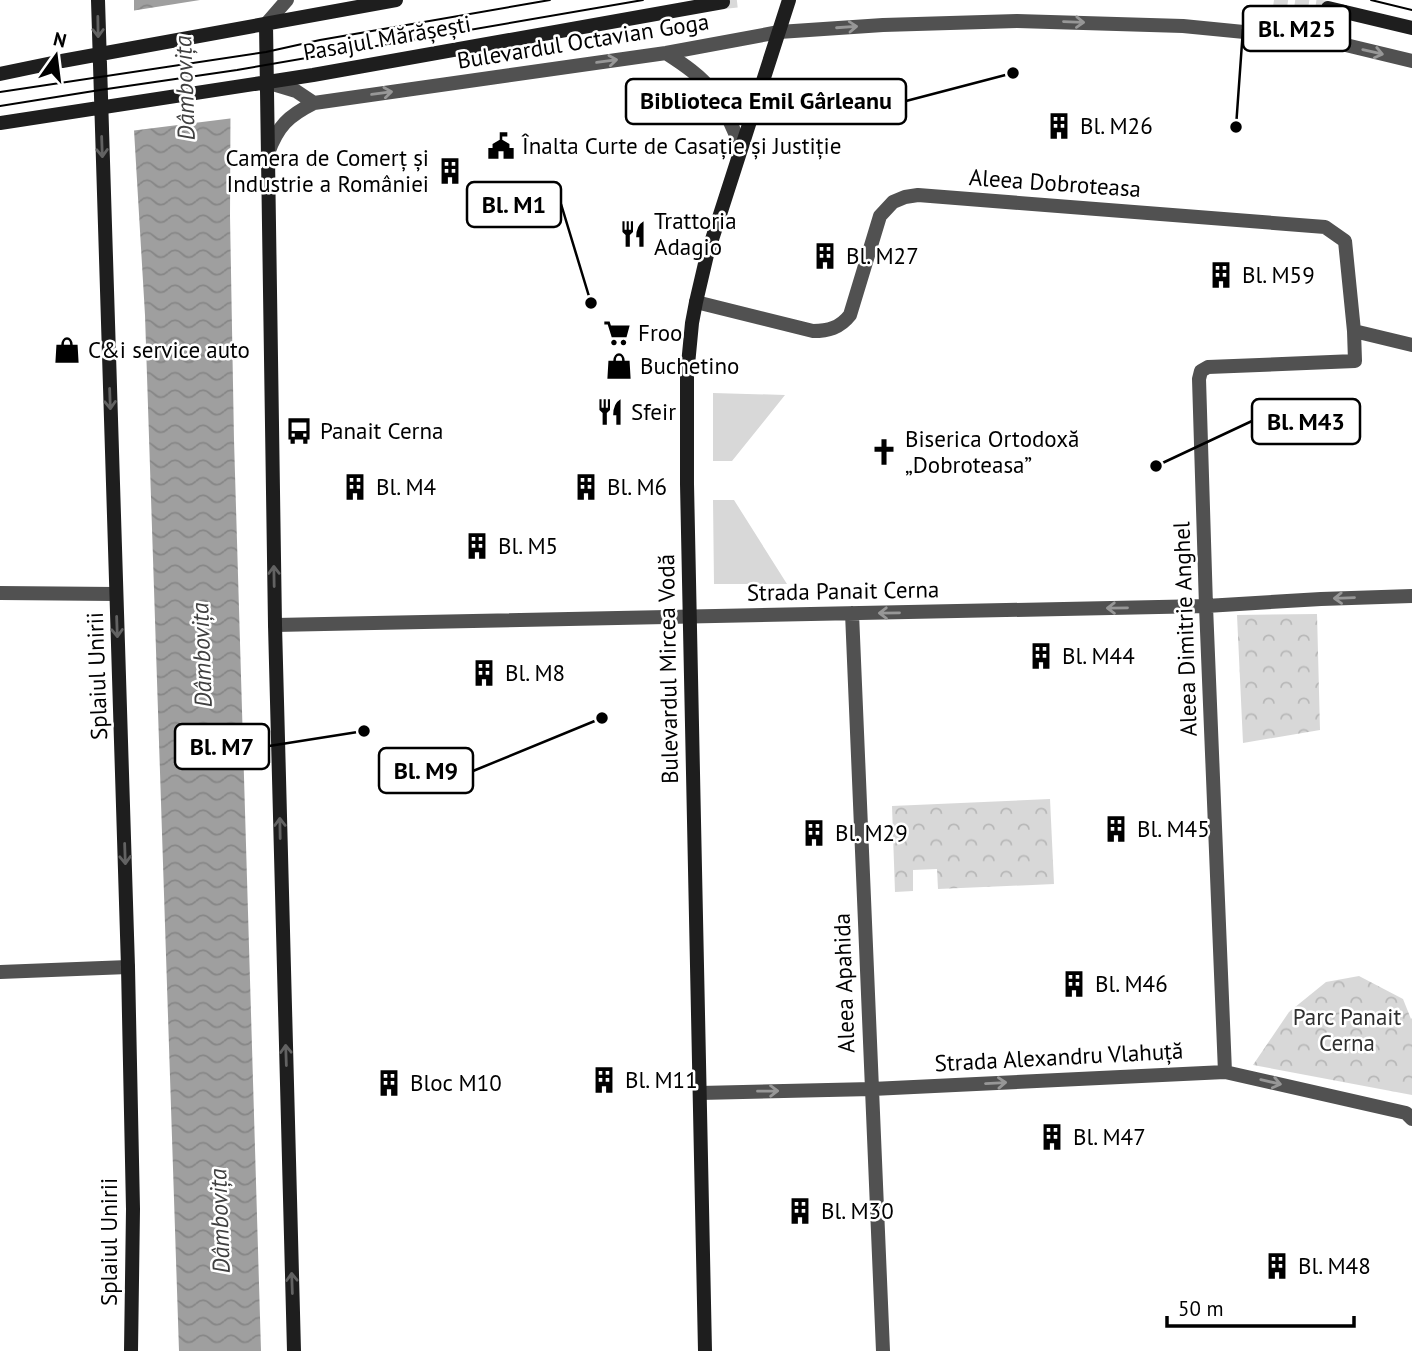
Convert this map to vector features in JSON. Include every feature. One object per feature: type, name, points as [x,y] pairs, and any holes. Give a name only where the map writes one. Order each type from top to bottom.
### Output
[{"type":"main road","name":"Splaiul Unirii","points":[[98,0],[128,967],[133,1209],[131,1351]]},
{"type":"main road","name":"Pasajul Mărășești","points":[[0,74],[396,0]]},
{"type":"main road","name":"Bulevardul Mircea Vodă","points":[[705,1351],[686,403],[689,349],[707,255],[789,0]]},
{"type":"main road","name":"Pasajul Mărășești","points":[[0,123],[266,82],[723,2]]},
{"type":"main road","points":[[1328,8],[1412,28]]},
{"type":"main road","points":[[265,24],[275,625],[294,1351]]},
{"type":"street","points":[[265,24],[287,0]]},
{"type":"street","name":"Bulevardul Octavian Goga","points":[[314,103],[666,52],[779,32],[883,25],[1017,21],[1183,26],[1325,40],[1412,61]]},
{"type":"street","points":[[666,52],[690,69],[713,92],[727,115],[741,148]]},
{"type":"street","points":[[266,82],[296,91],[314,103],[286,120],[267,155]]},
{"type":"street","name":"Aleea Dobroteasa","points":[[696,302],[813,331],[832,329],[849,315],[880,216],[893,202],[918,195],[1325,227],[1345,240],[1354,331]]},
{"type":"street","points":[[1354,331],[1412,345]]},
{"type":"street","name":"Aleea Dimitrie Anghel","points":[[1225,1072],[1199,379],[1201,371],[1208,367],[1355,361],[1354,331]]},
{"type":"street","points":[[0,593],[116,594]]},
{"type":"street","name":"Strada Panait Cerna","points":[[275,625],[1206,606],[1321,598],[1412,596]]},
{"type":"street","name":"Aleea Apahida","points":[[852,613],[883,1351]]},
{"type":"street","points":[[0,972],[128,967]]},
{"type":"street","name":"Strada Alexandru Vlahuță","points":[[700,1093],[1225,1072],[1406,1113],[1412,1119]]},
{"type":"green space","points":[[713,393],[785,395],[732,461],[713,461]]},
{"type":"green space","points":[[713,500],[734,500],[787,584],[714,584]]},
{"type":"green space","points":[[1317,614],[1320,730],[1243,743],[1237,615]]},
{"type":"green space","points":[[1050,799],[1054,884],[938,889],[937,869],[913,870],[913,891],[895,892],[892,806]]},
{"type":"green space","name":"Parc Panait Cerna","points":[[1359,976],[1403,999],[1412,1018],[1412,1095],[1253,1065],[1289,1012],[1326,982]]},
{"type":"water","name":"Dâmbovița","points":[[134,0],[231,0],[230,216],[234,440],[261,1351],[179,1351],[145,315],[134,130]]},
{"type":"pier","points":[[200,0],[234,0],[234,118],[130,131],[131,11]]},
{"type":"tunnel","points":[[723,2],[741,0]]},
{"type":"tunnel","points":[[1274,0],[1328,8]]},
{"type":"tram line","points":[[0,92],[266,52],[550,0]]},
{"type":"tram line","points":[[0,106],[237,70],[643,0]]},
{"type":"tram line","points":[[1371,0],[1412,10]]},
{"type":"place","name":"Biblioteca Emil Gârleanu","points":[[1013,73]]},
{"type":"place","name":"Bl. M26","points":[[1059,126]]},
{"type":"place","name":"Bl. M25","points":[[1236,127]]},
{"type":"place","name":"Înalta Curte de Casație și Justiție","points":[[501,146]]},
{"type":"place","name":"Camera de Comerț și Industrie a României","points":[[450,171]]},
{"type":"place","name":"Trattoria Adagio","points":[[633,234]]},
{"type":"place","name":"Bl. M27","points":[[825,256]]},
{"type":"place","name":"Bl. M59","points":[[1221,275]]},
{"type":"place","name":"Bl. M1","points":[[591,303]]},
{"type":"place","name":"Froo","points":[[617,333]]},
{"type":"place","name":"C&i service auto","points":[[67,350]]},
{"type":"place","name":"Buchetino","points":[[619,366]]},
{"type":"place","name":"Sfeir","points":[[610,412]]},
{"type":"place","name":"Panait Cerna","points":[[299,431]]},
{"type":"place","name":"Biserica Ortodoxă „Dobroteasa”","points":[[884,452]]},
{"type":"place","name":"Bl. M43","points":[[1156,466]]},
{"type":"place","name":"Bl. M4","points":[[355,487]]},
{"type":"place","name":"Bl. M6","points":[[586,487]]},
{"type":"place","name":"Bl. M5","points":[[477,546]]},
{"type":"place","name":"Bl. M44","points":[[1041,656]]},
{"type":"place","name":"Bl. M8","points":[[484,673]]},
{"type":"place","name":"Bl. M9","points":[[602,718]]},
{"type":"place","name":"Bl. M7","points":[[364,731]]},
{"type":"place","name":"Bl. M45","points":[[1116,829]]},
{"type":"place","name":"Bl. M29","points":[[814,833]]},
{"type":"place","name":"Bl. M46","points":[[1074,984]]},
{"type":"place","name":"Bl. M11","points":[[604,1080]]},
{"type":"place","name":"Bloc M10","points":[[389,1083]]},
{"type":"place","name":"Bl. M47","points":[[1052,1137]]},
{"type":"place","name":"Bl. M30","points":[[800,1211]]},
{"type":"place","name":"Bl. M48","points":[[1277,1266]]}]
